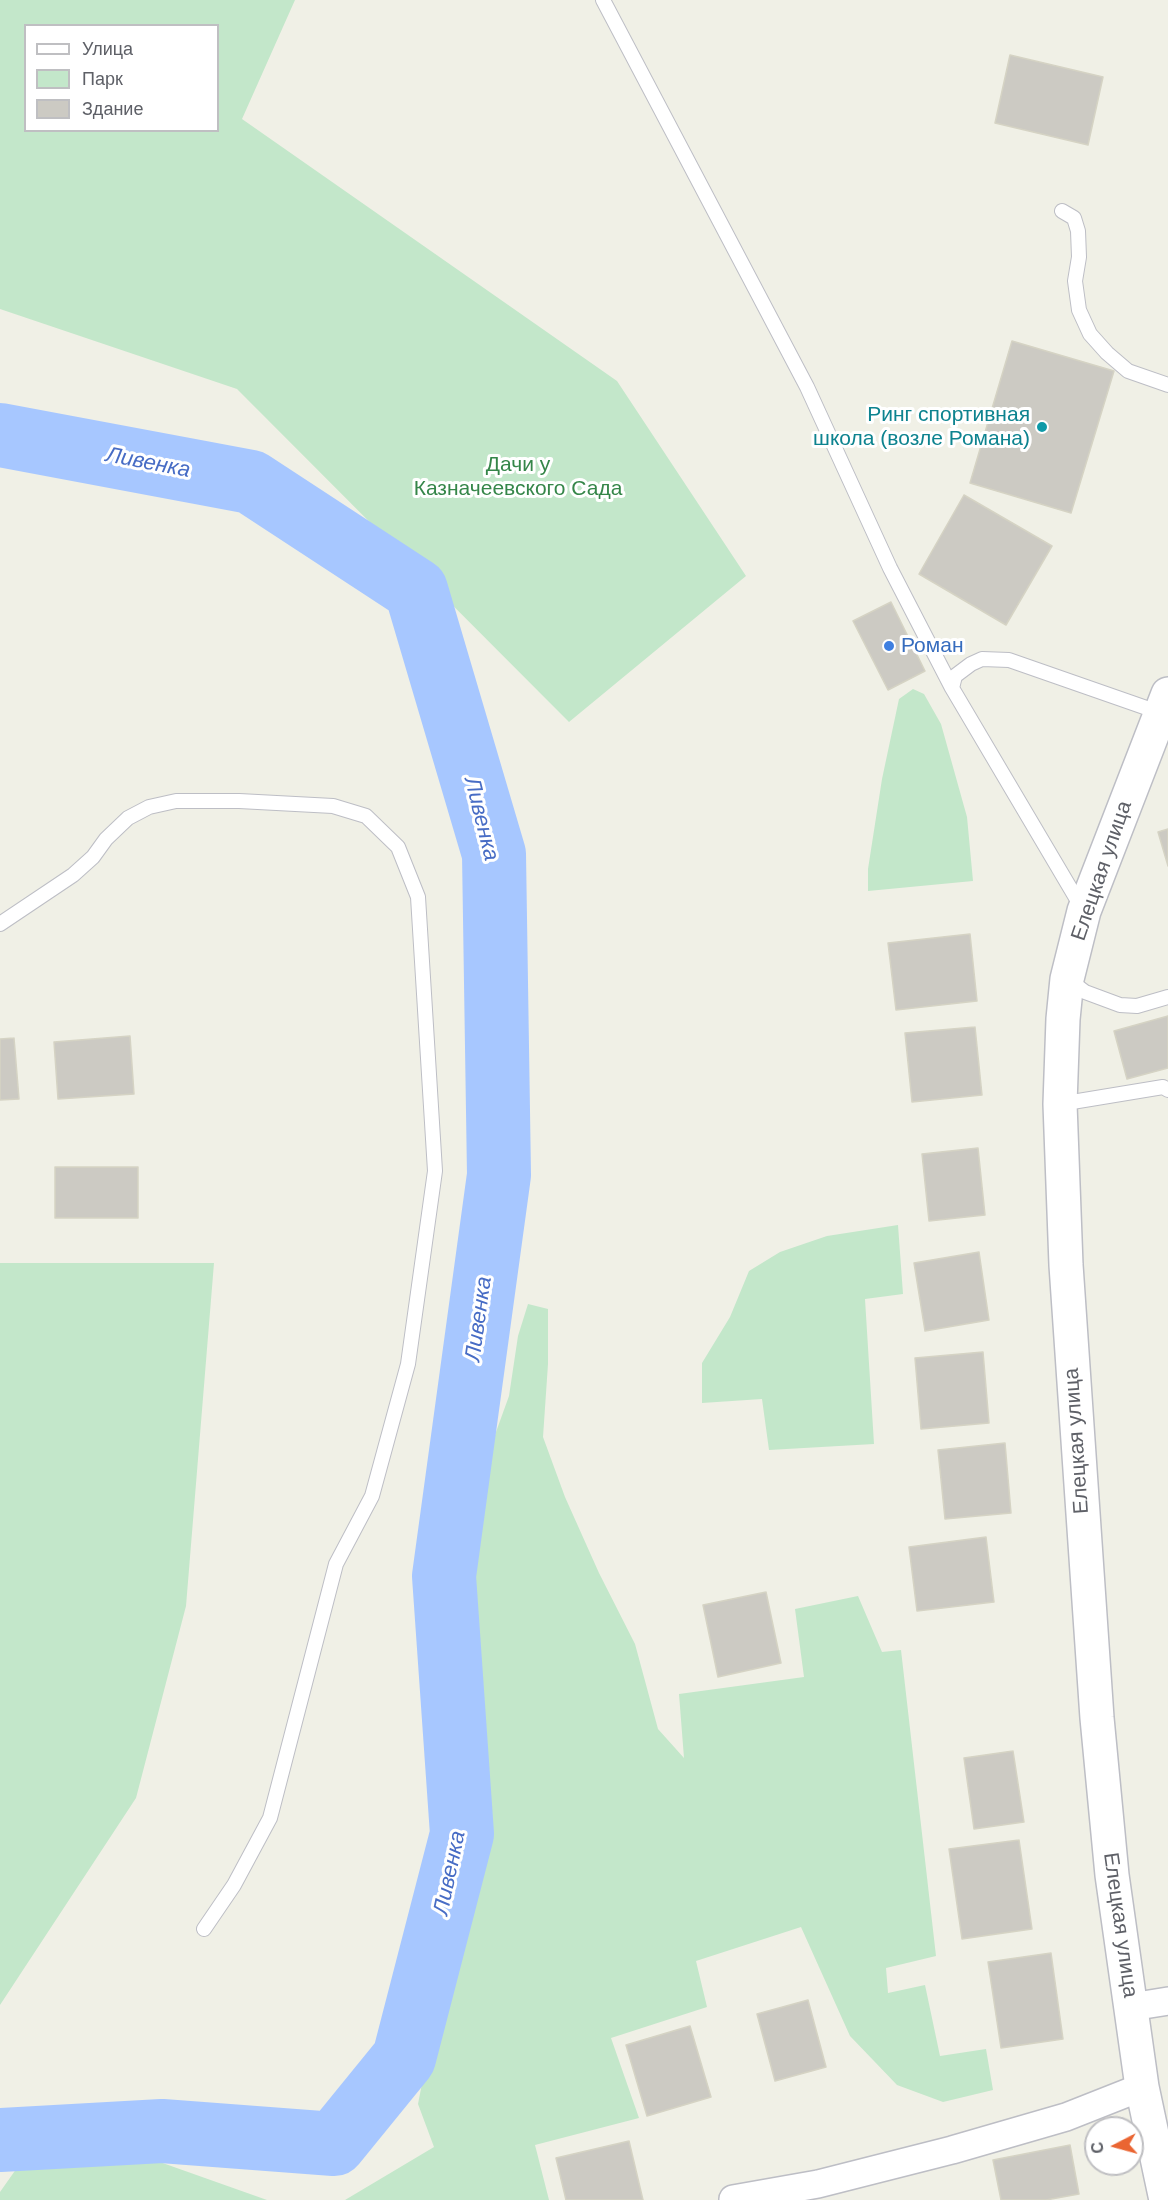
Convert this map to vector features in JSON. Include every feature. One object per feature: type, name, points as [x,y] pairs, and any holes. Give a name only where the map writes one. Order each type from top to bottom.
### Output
[{"type":"street","name":"Елецкая улица","points":[[1164,703],[1084,911],[1067,979],[1060,1104],[1066,1265],[1096,1718],[1112,1875],[1142,2087],[1166,2200]]},
{"type":"street","points":[[1131,2007],[1168,2001]]},
{"type":"street","points":[[734,2199],[818,2184],[952,2151],[1066,2117],[1142,2087]]},
{"type":"lane","points":[[603,0],[807,387],[890,568],[952,688],[1084,911]]},
{"type":"lane","points":[[1062,211],[1074,218],[1078,231],[1075,281],[1079,310],[1090,334],[1107,353],[1128,370],[1168,385]]},
{"type":"lane","points":[[952,688],[955,676],[962,669],[982,659],[1009,660],[1164,703]]},
{"type":"lane","points":[[0,924],[73,875],[93,857],[105,839],[128,818],[149,807],[176,801],[239,801],[333,806],[366,816],[398,847],[418,897],[435,1171],[408,1364],[372,1496],[336,1564],[270,1818],[234,1885],[204,1929]]},
{"type":"lane","points":[[1067,979],[1085,992],[1120,1005],[1137,1006],[1168,997]]},
{"type":"lane","points":[[1060,1104],[1163,1087],[1168,1090]]},
{"type":"green space","name":"Дачи у Казначеевского Сада","points":[[0,0],[295,0],[242,119],[617,381],[746,576],[569,722],[237,389],[0,309]]},
{"type":"green space","points":[[913,689],[924,694],[941,724],[967,817],[973,881],[868,891],[868,869],[882,779],[899,699]]},
{"type":"green space","points":[[898,1225],[903,1294],[865,1299],[874,1444],[769,1450],[762,1399],[702,1403],[702,1363],[730,1317],[749,1271],[780,1252],[827,1236]]},
{"type":"green space","points":[[0,1263],[214,1263],[186,1606],[136,1798],[0,2005]]},
{"type":"green space","points":[[528,1304],[548,1309],[548,1364],[543,1437],[565,1497],[599,1573],[635,1644],[658,1729],[684,1758],[679,1694],[804,1677],[795,1609],[858,1596],[882,1652],[901,1650],[936,1956],[886,1968],[888,1993],[925,1985],[940,2056],[986,2049],[993,2090],[943,2102],[897,2085],[850,2036],[801,1927],[696,1961],[707,2007],[611,2038],[639,2118],[535,2145],[549,2200],[345,2200],[434,2147],[418,2104],[459,1895],[477,1828],[466,1684],[468,1495],[492,1443],[509,1396],[518,1336]]},
{"type":"green space","points":[[88,2146],[157,2161],[267,2200],[0,2200],[0,2192],[19,2165]]},
{"type":"building","points":[[1010,55],[1103,77],[1088,145],[995,123]]},
{"type":"building","name":"Ринг спортивная школа (возле Романа)","points":[[1012,341],[1114,371],[1071,513],[970,483]]},
{"type":"building","points":[[964,495],[1052,546],[1006,625],[919,574]]},
{"type":"building","name":"Роман","points":[[891,602],[925,671],[888,690],[853,621]]},
{"type":"building","points":[[1168,829],[1168,866],[1158,832]]},
{"type":"building","points":[[970,934],[977,1001],[896,1010],[888,943]]},
{"type":"building","points":[[1168,1016],[1168,1068],[1127,1079],[1114,1031]]},
{"type":"building","points":[[975,1027],[982,1095],[912,1102],[905,1033]]},
{"type":"building","points":[[130,1036],[134,1094],[58,1099],[54,1042]]},
{"type":"building","points":[[14,1038],[19,1099],[0,1100],[0,1039]]},
{"type":"building","points":[[978,1148],[985,1215],[929,1221],[922,1154]]},
{"type":"building","points":[[55,1167],[138,1167],[138,1218],[55,1218]]},
{"type":"building","points":[[979,1252],[989,1320],[925,1331],[914,1263]]},
{"type":"building","points":[[983,1352],[989,1423],[921,1429],[915,1358]]},
{"type":"building","points":[[1005,1443],[1011,1513],[945,1519],[938,1450]]},
{"type":"building","points":[[986,1537],[994,1602],[917,1611],[909,1547]]},
{"type":"building","points":[[766,1592],[781,1663],[718,1677],[703,1605]]},
{"type":"building","points":[[1013,1751],[1024,1822],[974,1829],[964,1758]]},
{"type":"building","points":[[1019,1840],[1032,1929],[962,1939],[949,1849]]},
{"type":"building","points":[[1051,1953],[1063,2039],[1001,2048],[988,1962]]},
{"type":"building","points":[[808,2000],[826,2067],[775,2081],[757,2014]]},
{"type":"building","points":[[690,2026],[711,2097],[647,2116],[626,2045]]},
{"type":"building","points":[[629,2141],[643,2200],[566,2200],[556,2158]]},
{"type":"building","points":[[1070,2145],[1079,2194],[1046,2200],[1001,2200],[993,2160]]},
{"type":"waterway","name":"Ливенка","points":[[0,435],[251,482],[416,590],[494,854],[499,1175],[444,1576],[462,1834],[404,2058],[334,2144],[162,2131],[0,2140]]},
{"type":"place","name":"Ринг спортивная школа (возле Романа)","points":[[1042,427]]},
{"type":"place","name":"Роман","points":[[889,646]]}]
